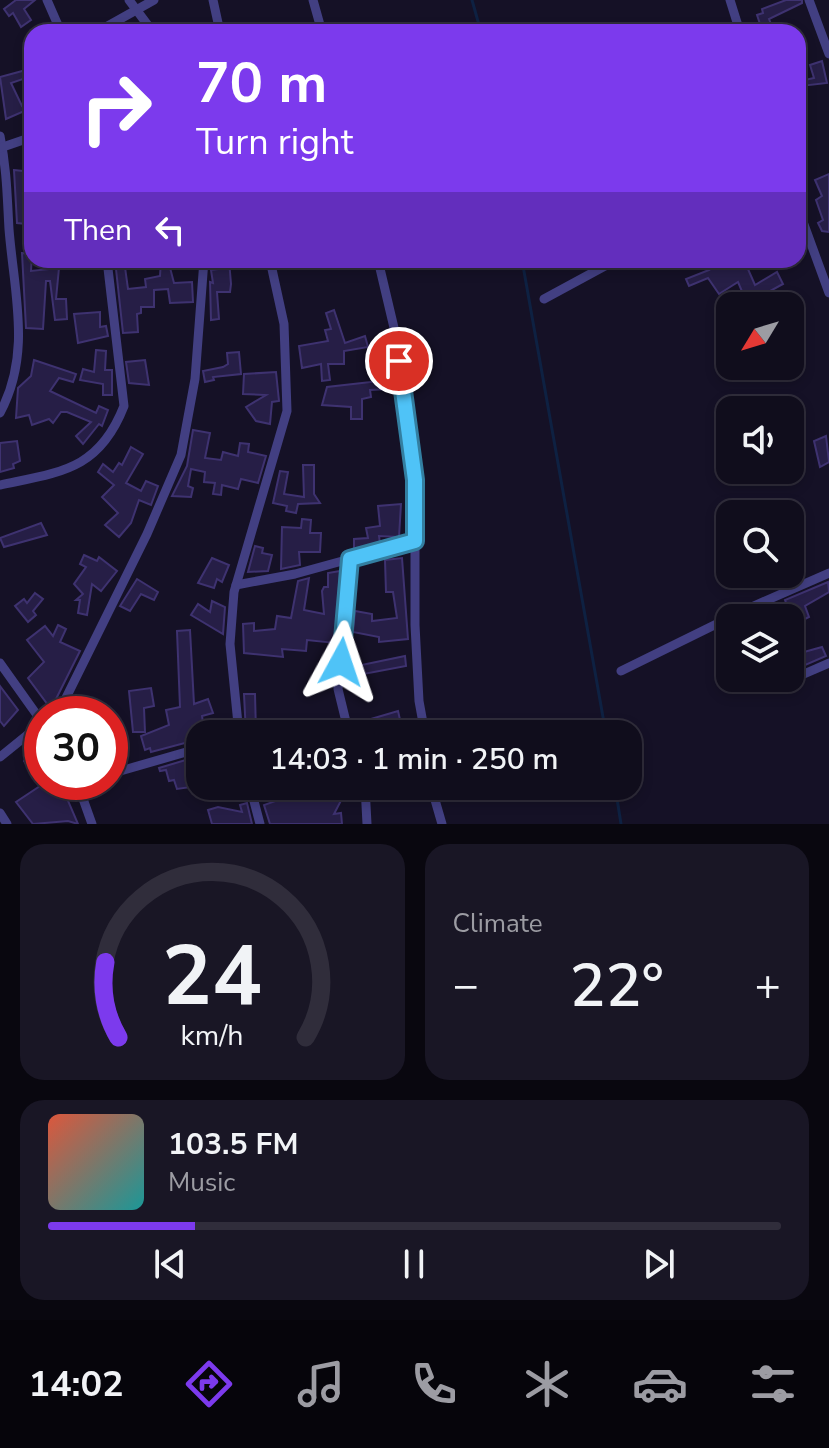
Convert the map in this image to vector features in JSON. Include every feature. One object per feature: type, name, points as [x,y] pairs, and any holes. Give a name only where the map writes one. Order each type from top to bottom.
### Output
[{"type":"street","points":[[47,0],[58,24]]},
{"type":"street","points":[[129,0],[148,24]]},
{"type":"street","points":[[112,24],[154,0]]},
{"type":"street","points":[[213,0],[218,24]]},
{"type":"street","points":[[313,0],[320,24]]},
{"type":"street","points":[[730,0],[738,24]]},
{"type":"street","points":[[809,0],[829,54]]},
{"type":"street","points":[[0,136],[9,181],[9,228],[21,324],[14,380],[0,413]]},
{"type":"street","points":[[1,148],[24,140]]},
{"type":"street","points":[[806,230],[829,293]]},
{"type":"street","points":[[0,485],[63,471],[83,462],[98,452],[116,426],[124,406],[108,268]]},
{"type":"street","points":[[67,696],[147,534],[181,455],[195,379],[203,268]]},
{"type":"street","points":[[238,720],[230,644],[236,585],[287,411],[284,324],[272,268]]},
{"type":"street","points":[[380,268],[395,332],[411,448],[416,640],[424,720]]},
{"type":"street","points":[[544,299],[601,268]]},
{"type":"street","points":[[236,585],[415,541]]},
{"type":"street","points":[[346,720],[338,689],[350,559]]},
{"type":"street","points":[[621,671],[829,573]]},
{"type":"street","points":[[0,663],[24,697]]},
{"type":"street","points":[[804,674],[829,663]]},
{"type":"street","points":[[0,757],[24,737]]},
{"type":"street","points":[[128,769],[186,752]]},
{"type":"street","points":[[83,800],[92,824]]},
{"type":"street","points":[[254,800],[260,824]]},
{"type":"street","points":[[366,800],[367,824]]},
{"type":"street","points":[[435,800],[442,824]]},
{"type":"street","points":[[0,813],[7,824]]},
{"type":"building","points":[[16,0],[35,0],[24,9],[31,20],[21,27],[13,13],[9,16],[4,9]]},
{"type":"building","points":[[786,0],[802,0],[802,3],[769,19],[771,24],[760,24],[757,15],[763,13],[762,9]]},
{"type":"building","points":[[822,61],[827,83],[806,85],[806,80],[814,78],[810,65]]},
{"type":"building","points":[[24,71],[24,79],[11,83],[24,105],[24,111],[6,119],[0,77]]},
{"type":"building","points":[[14,170],[24,171],[24,224],[17,223]]},
{"type":"building","points":[[829,174],[829,232],[822,231],[818,223],[823,220],[816,200],[822,196],[815,180]]},
{"type":"building","points":[[22,253],[24,268],[31,268],[31,271],[59,268],[56,299],[66,299],[67,319],[55,320],[50,281],[46,281],[43,329],[26,328]]},
{"type":"building","points":[[116,268],[125,268],[128,289],[146,287],[145,279],[160,276],[160,268],[170,268],[174,283],[192,282],[193,302],[170,303],[168,289],[154,290],[154,307],[141,307],[141,313],[137,314],[138,332],[123,333]]},
{"type":"building","points":[[230,268],[230,292],[217,292],[219,319],[211,320],[211,270]]},
{"type":"building","points":[[708,268],[748,268],[755,285],[777,272],[783,284],[768,292],[742,292],[738,282],[718,292],[708,278],[689,286],[686,279],[709,270]]},
{"type":"building","points":[[334,310],[345,343],[365,336],[368,347],[344,351],[344,364],[328,364],[330,380],[322,381],[321,364],[302,368],[299,346],[328,341],[325,330],[331,329],[326,313]]},
{"type":"building","points":[[100,312],[100,327],[106,326],[108,336],[78,343],[74,314]]},
{"type":"building","points":[[96,350],[106,351],[105,370],[112,370],[112,395],[103,395],[103,384],[80,380],[83,369],[94,372]]},
{"type":"building","points":[[239,352],[241,374],[213,377],[214,380],[205,382],[203,371],[223,367],[228,364],[227,353]]},
{"type":"building","points":[[34,360],[76,374],[73,382],[59,378],[50,391],[96,413],[99,406],[108,410],[102,426],[99,424],[83,444],[76,436],[91,422],[67,412],[61,412],[53,423],[49,419],[32,425],[29,415],[16,418],[18,388],[31,376]]},
{"type":"building","points":[[145,360],[149,385],[129,383],[126,362]]},
{"type":"building","points":[[276,372],[279,401],[272,402],[270,424],[256,421],[246,407],[266,395],[243,394],[244,374]]},
{"type":"building","points":[[388,380],[389,389],[370,390],[371,397],[362,399],[362,419],[351,419],[351,407],[322,405],[327,387]]},
{"type":"building","points":[[193,430],[210,433],[205,458],[221,460],[223,452],[238,456],[240,443],[249,444],[248,452],[266,456],[258,483],[241,479],[238,489],[222,485],[221,495],[213,494],[215,483],[204,482],[205,472],[191,469],[188,486],[193,488],[191,497],[172,496],[187,466]]},
{"type":"building","points":[[826,436],[829,462],[820,467],[814,441]]},
{"type":"building","points":[[17,441],[20,461],[13,464],[14,468],[0,472],[0,443]]},
{"type":"building","points":[[131,447],[143,454],[126,483],[141,491],[146,481],[158,486],[151,505],[139,500],[131,523],[119,537],[105,525],[118,513],[102,497],[114,485],[98,472],[103,464],[113,472],[119,463],[122,465]]},
{"type":"building","points":[[303,465],[314,465],[314,494],[320,503],[298,504],[296,513],[286,511],[287,506],[273,503],[280,471],[288,472],[284,494],[304,497]]},
{"type":"building","points":[[401,504],[399,537],[379,536],[380,543],[354,550],[354,539],[368,538],[366,528],[380,526],[378,506]]},
{"type":"building","points":[[302,519],[311,520],[310,533],[321,533],[320,552],[299,552],[300,565],[281,569],[282,527],[301,528]]},
{"type":"building","points":[[41,523],[47,535],[4,547],[0,538]]},
{"type":"building","points":[[255,546],[263,548],[262,553],[272,555],[268,571],[248,572]]},
{"type":"building","points":[[84,555],[97,561],[99,557],[117,571],[101,591],[92,584],[87,615],[78,613],[80,600],[76,600],[83,594],[74,584],[86,567],[80,564]]},
{"type":"building","points":[[212,558],[229,565],[222,582],[217,579],[214,588],[198,583]]},
{"type":"building","points":[[402,558],[408,639],[379,642],[379,637],[353,632],[355,611],[372,614],[372,621],[397,618],[393,592],[386,592],[385,560]]},
{"type":"building","points":[[340,571],[335,643],[307,640],[306,651],[282,649],[283,657],[244,653],[243,624],[254,623],[254,631],[275,629],[277,616],[291,618],[298,581],[309,578],[304,610],[324,614],[322,591],[328,587],[328,573]]},
{"type":"building","points":[[137,579],[158,592],[154,600],[141,594],[130,611],[120,606]]},
{"type":"building","points":[[828,582],[829,592],[805,606],[809,617],[804,620],[804,604],[786,604],[785,600]]},
{"type":"building","points":[[35,593],[43,599],[33,611],[36,615],[28,622],[15,606],[24,599],[27,603]]},
{"type":"building","points":[[212,601],[225,607],[223,634],[191,615],[198,604],[210,612]]},
{"type":"building","points":[[58,625],[66,629],[60,642],[80,651],[58,696],[41,696],[28,678],[44,662],[27,640],[45,626],[53,636]]},
{"type":"building","points":[[190,630],[194,704],[208,699],[213,713],[202,716],[203,720],[186,720],[186,743],[151,752],[150,748],[145,750],[141,736],[169,725],[166,710],[180,707],[177,631]]},
{"type":"building","points":[[822,647],[826,656],[804,666],[804,652]]},
{"type":"building","points":[[405,656],[406,666],[358,675],[359,678],[348,681],[347,668]]},
{"type":"building","points":[[0,686],[18,710],[4,726],[0,721]]},
{"type":"building","points":[[151,688],[154,706],[144,708],[145,732],[133,732],[129,691]]},
{"type":"building","points":[[244,694],[255,694],[256,720],[245,720]]},
{"type":"building","points":[[398,711],[400,720],[368,720]]},
{"type":"building","points":[[186,760],[186,788],[177,789],[174,780],[169,781],[166,770],[160,771],[159,768]]},
{"type":"building","points":[[24,797],[24,800],[68,800],[78,824],[68,821],[33,824],[16,802]]},
{"type":"building","points":[[278,800],[341,800],[334,814],[341,813],[342,824],[270,824],[264,805]]},
{"type":"building","points":[[247,803],[252,824],[212,824],[208,810],[218,807],[242,812],[240,805]]},
{"type":"waterway","points":[[472,0],[479,24]]},
{"type":"waterway","points":[[523,268],[604,720]]},
{"type":"waterway","points":[[617,800],[621,824]]},
{"type":"route","points":[[341,662],[350,559],[415,541],[415,480],[399,361]]}]
